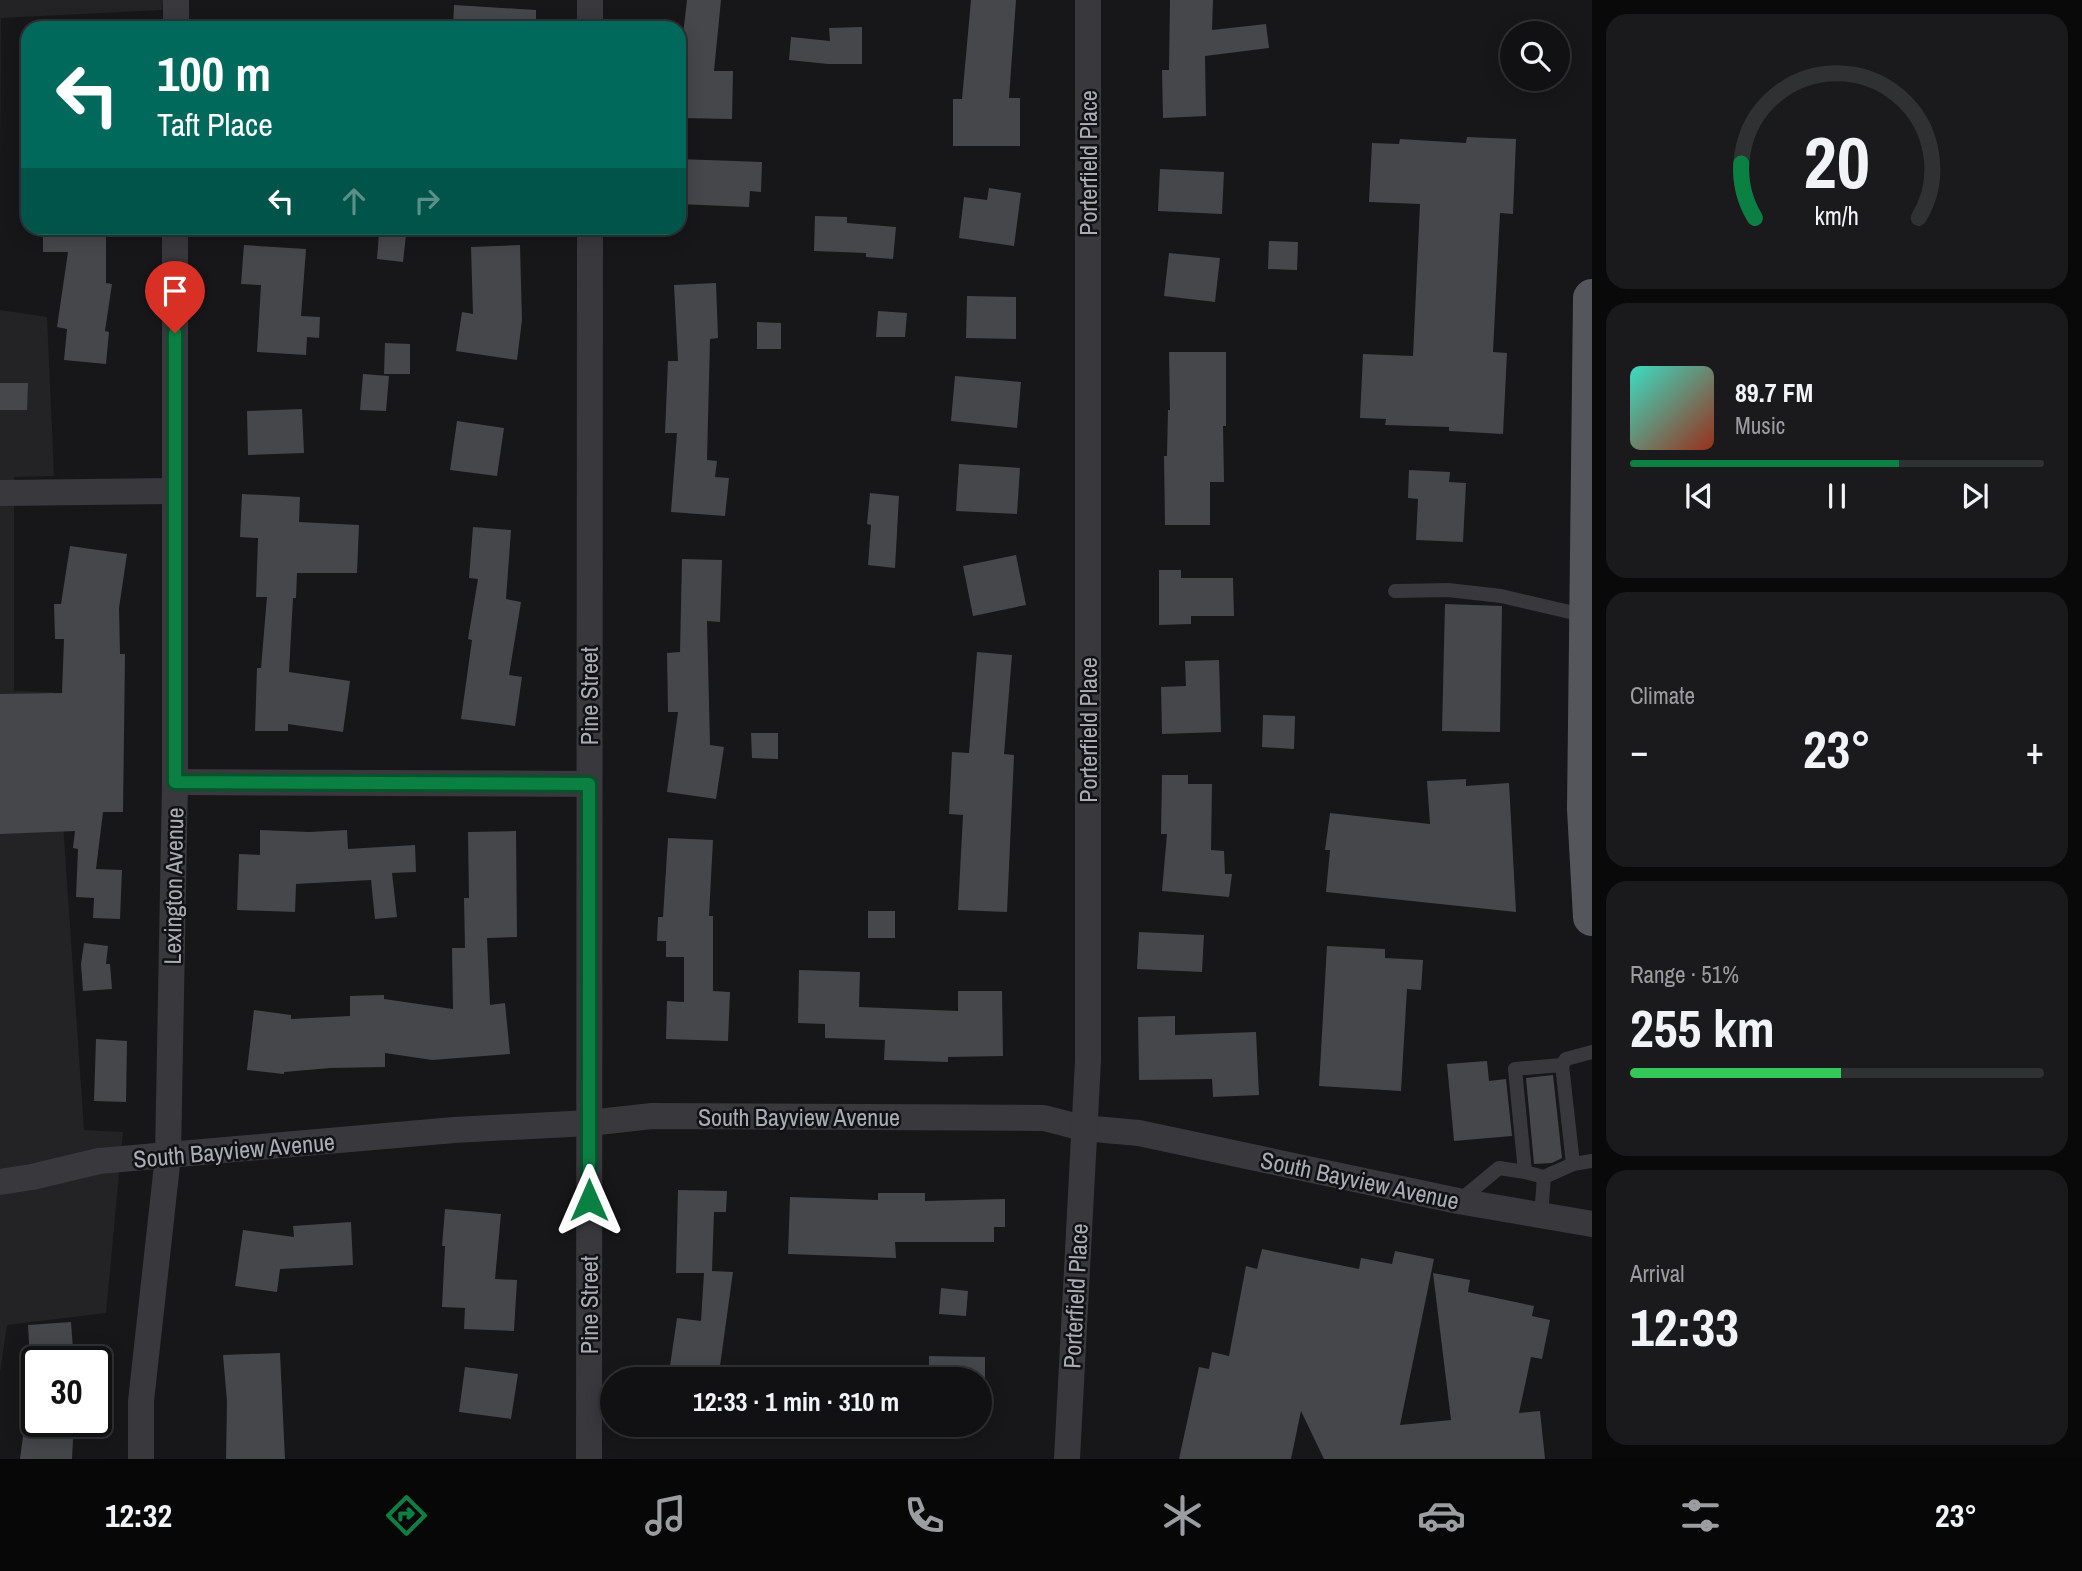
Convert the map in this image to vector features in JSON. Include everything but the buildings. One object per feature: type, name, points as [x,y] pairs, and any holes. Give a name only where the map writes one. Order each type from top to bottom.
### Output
[{"type":"main road","points":[[1592,298],[1590,688],[1586,808],[1592,917]]},
{"type":"street","points":[[176,0],[176,21]]},
{"type":"street","points":[[590,0],[590,21]]},
{"type":"street","name":"Porterfield Place","points":[[1067,1459],[1088,1061],[1088,0]]},
{"type":"street","name":"Lexington Avenue","points":[[141,1459],[141,1401],[168,1156],[175,782],[175,235]]},
{"type":"street","name":"Pine Street","points":[[589,1459],[590,235]]},
{"type":"street","points":[[0,493],[174,491]]},
{"type":"street","points":[[175,782],[589,784]]},
{"type":"street","name":"South Bayview Avenue","points":[[0,1182],[99,1161],[454,1130],[589,1123],[652,1116],[1044,1118],[1083,1128],[1139,1133],[1458,1201],[1592,1224]]},
{"type":"lane","points":[[1395,591],[1448,590],[1501,596],[1589,616]]},
{"type":"lane","points":[[1573,1164],[1565,1138],[1562,1065],[1566,1059],[1592,1052]]},
{"type":"lane","points":[[1525,1172],[1522,1106],[1515,1069],[1562,1065]]},
{"type":"lane","points":[[1458,1201],[1499,1168],[1544,1177],[1573,1164],[1592,1160]]},
{"type":"lane","points":[[1541,1216],[1544,1177]]},
{"type":"shaded area","points":[[0,0],[163,0],[162,10],[1,18],[0,169]]},
{"type":"shaded area","points":[[0,310],[47,317],[54,476],[14,477],[14,691],[54,692],[84,1130],[123,1132],[106,1313],[7,1325],[0,1373]]},
{"type":"route","points":[[175,333],[175,782],[589,784],[589,1200]]}]
